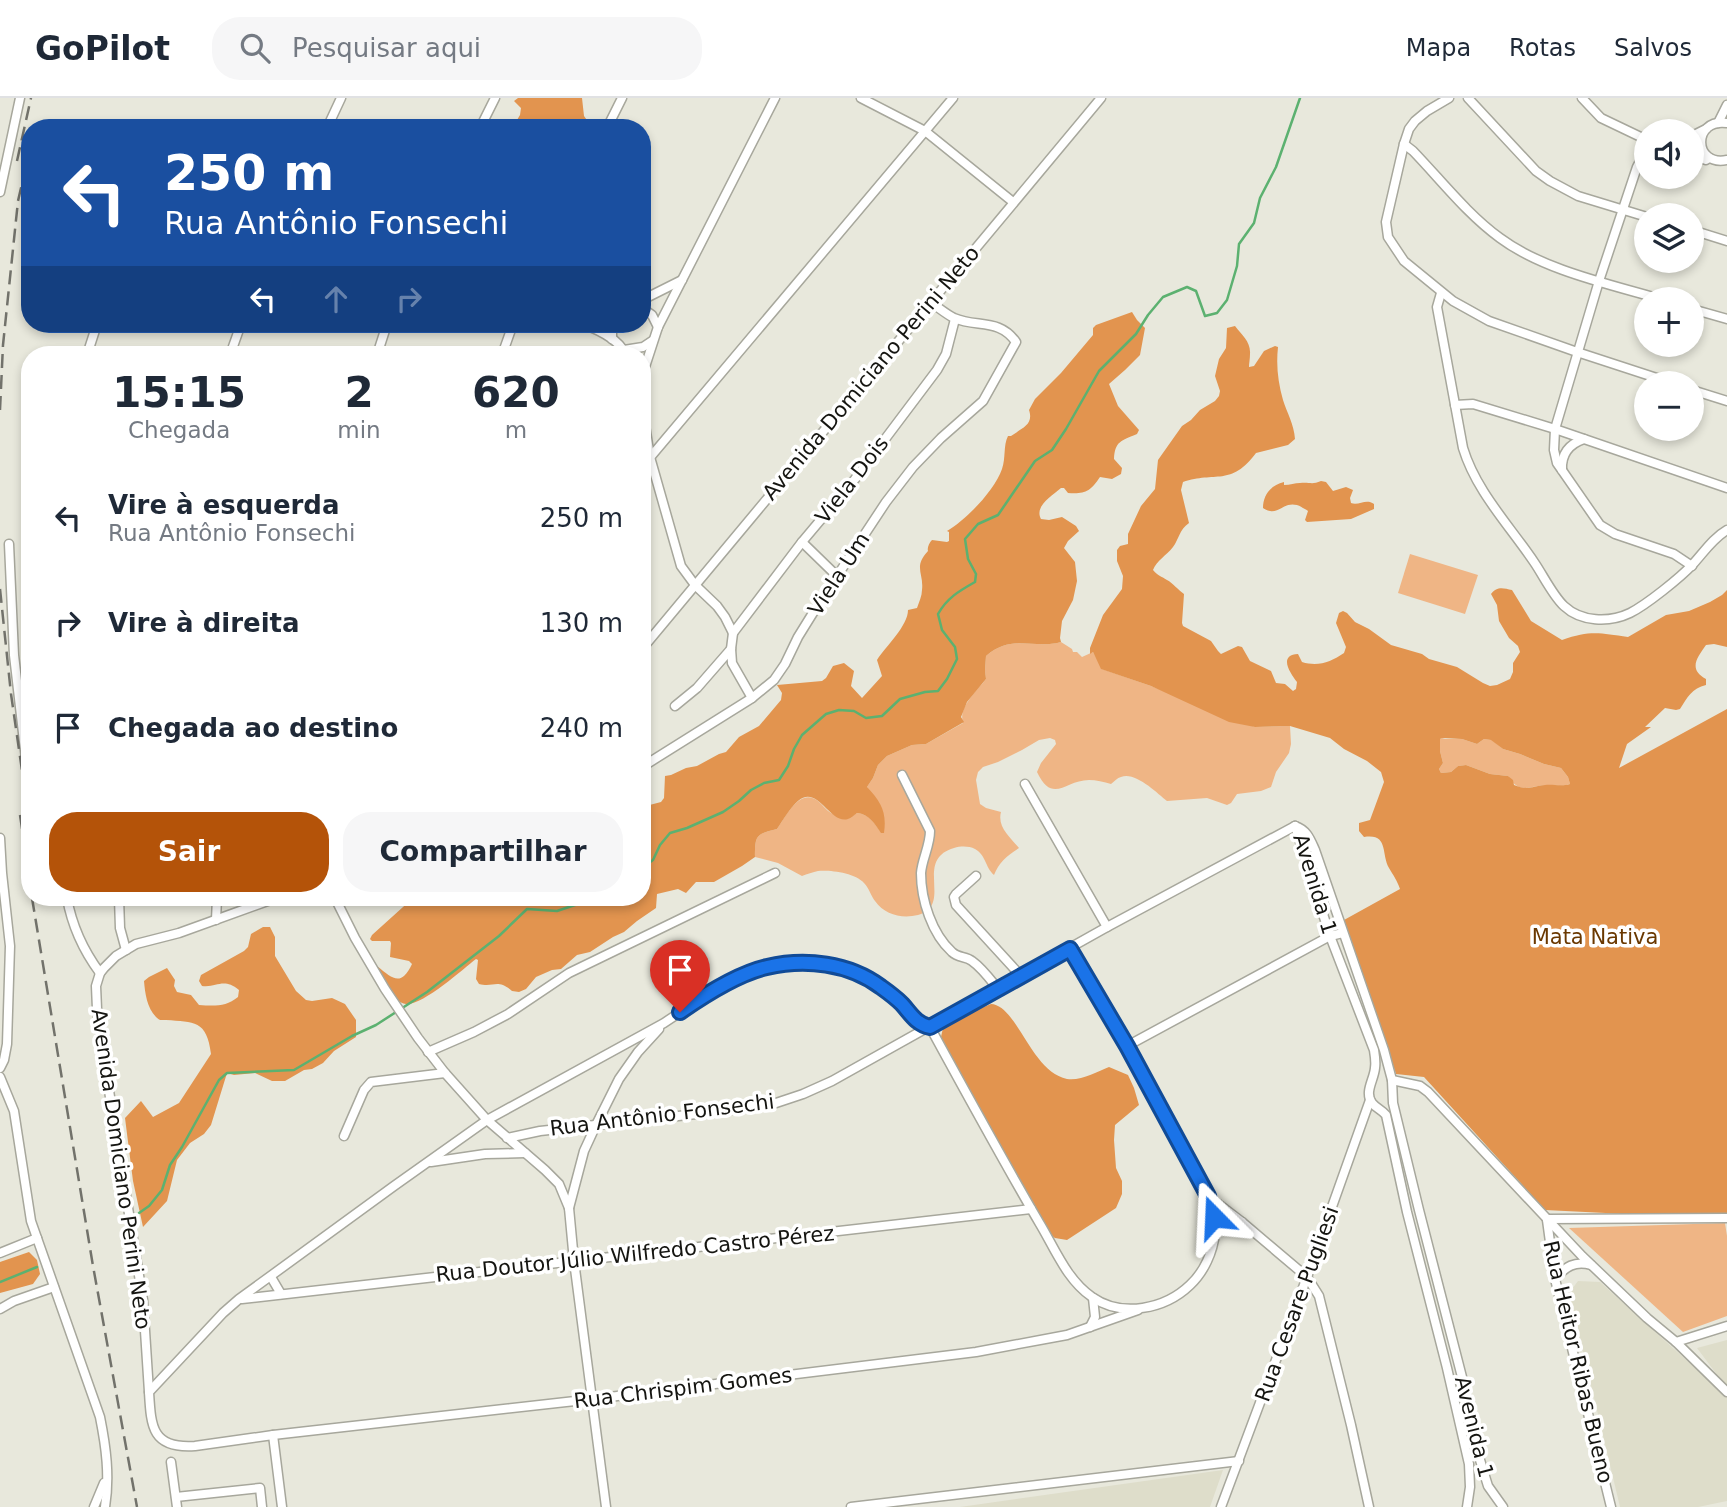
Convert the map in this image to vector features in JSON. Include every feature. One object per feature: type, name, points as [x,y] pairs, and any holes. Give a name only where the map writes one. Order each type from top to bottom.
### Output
[{"type":"street","points":[[0,192],[20,98]]},
{"type":"street","points":[[331,119],[341,98]]},
{"type":"street","points":[[484,119],[495,98]]},
{"type":"street","points":[[612,119],[622,98]]},
{"type":"street","points":[[651,346],[657,327],[775,98]]},
{"type":"street","points":[[861,98],[926,131],[1013,202]]},
{"type":"street","points":[[651,456],[953,98]]},
{"type":"street","name":"Avenida Domiciano Perini Neto","points":[[651,638],[1101,98]]},
{"type":"street","points":[[1448,98],[1427,111],[1409,129],[1386,222],[1391,243],[1404,261],[1441,293],[1465,309],[1489,321],[1635,371]]},
{"type":"street","points":[[1468,98],[1543,176],[1567,191],[1634,212]]},
{"type":"street","points":[[1582,98],[1601,118],[1634,134]]},
{"type":"street","points":[[1709,158],[1701,147],[1701,137],[1706,129],[1723,123],[1727,105]]},
{"type":"street","points":[[1404,144],[1502,240],[1538,260],[1634,291]]},
{"type":"street","points":[[1704,159],[1726,162]]},
{"type":"street","points":[[1634,177],[1577,352],[1555,429],[1554,450],[1562,470],[1600,525],[1606,530],[1674,554],[1692,566]]},
{"type":"street","points":[[1704,234],[1727,241]]},
{"type":"street","points":[[651,296],[682,280]]},
{"type":"street","points":[[1441,293],[1437,307],[1463,448],[1474,477],[1562,605],[1595,620],[1610,619],[1632,612],[1692,566],[1713,540],[1727,530]]},
{"type":"street","points":[[930,302],[955,318]]},
{"type":"street","points":[[1704,312],[1727,319]]},
{"type":"street","points":[[651,314],[657,327]]},
{"type":"street","name":"Viela Um","points":[[651,761],[752,698],[774,680],[798,637],[886,502],[913,467],[983,401],[1016,342],[1010,333],[994,326],[955,318]]},
{"type":"street","name":"Viela Dois","points":[[733,633],[937,370],[946,354],[955,318]]},
{"type":"street","points":[[603,333],[619,346]]},
{"type":"street","points":[[612,333],[612,339]]},
{"type":"street","points":[[644,346],[652,341]]},
{"type":"street","points":[[1704,394],[1727,401]]},
{"type":"street","points":[[1455,405],[1473,404],[1555,429],[1727,488]]},
{"type":"street","points":[[1562,470],[1565,453],[1573,444],[1584,439]]},
{"type":"street","points":[[651,461],[681,566],[695,585],[717,606],[733,633],[732,663],[752,698]]},
{"type":"street","points":[[802,542],[837,576]]},
{"type":"street","points":[[9,544],[14,655],[21,717]]},
{"type":"street","points":[[676,706],[697,688],[731,649]]},
{"type":"street","points":[[902,775],[930,831],[921,877],[928,917],[945,946],[956,956],[969,958],[998,989]]},
{"type":"street","points":[[1025,784],[1107,927]]},
{"type":"street","name":"Rua Antônio Fonsechi","points":[[507,1138],[540,1131],[773,1104],[803,1094],[832,1081],[1107,927],[1295,826]]},
{"type":"street","name":"Avenida 1","points":[[1295,826],[1302,828],[1309,836],[1384,1050],[1392,1080],[1392,1097],[1480,1460],[1488,1486],[1503,1507]]},
{"type":"street","name":"Avenida 1","points":[[1295,826],[1330,936],[1374,1050],[1375,1070],[1368,1092],[1373,1103],[1386,1115],[1407,1212],[1450,1380],[1469,1464],[1467,1507]]},
{"type":"street","points":[[0,838],[10,946],[7,1044],[0,1068]]},
{"type":"street","points":[[428,1052],[508,1014],[569,973],[775,873]]},
{"type":"street","points":[[976,876],[956,894],[956,905],[1021,976]]},
{"type":"street","points":[[68,906],[79,939],[100,973],[116,956],[136,944],[179,933],[254,906]]},
{"type":"street","points":[[119,906],[120,928],[126,950]]},
{"type":"street","points":[[216,920],[217,906]]},
{"type":"street","points":[[339,906],[393,1002],[428,1052],[487,1120],[559,1184],[569,1208],[606,1507]]},
{"type":"street","points":[[1127,1046],[1330,936],[1343,933]]},
{"type":"street","points":[[1070,949],[1127,1046],[1208,1196],[1307,1277],[1320,1296],[1369,1507]]},
{"type":"street","points":[[149,1392],[239,1299],[487,1120],[740,978],[765,967],[792,963],[826,964],[844,968],[871,980],[902,1004],[922,1026],[930,1027],[1070,1275],[1080,1288],[1093,1298],[1109,1306],[1138,1310]]},
{"type":"street","name":"Avenida Domiciano Perini Neto","points":[[100,973],[96,996],[143,1300],[153,1428],[160,1437],[182,1447],[273,1435]]},
{"type":"street","points":[[569,1208],[583,1151],[619,1079],[638,1052],[664,1023]]},
{"type":"street","points":[[344,1136],[364,1090],[371,1082],[445,1073]]},
{"type":"street","points":[[0,1077],[14,1111],[31,1221],[100,1417],[108,1473],[105,1507]]},
{"type":"street","name":"Rua Heitor Ribas Bueno","points":[[1392,1080],[1420,1086],[1428,1092],[1547,1219],[1555,1279],[1611,1507]]},
{"type":"street","points":[[1373,1103],[1384,1105],[1392,1097]]},
{"type":"street","name":"Rua Cesare Pugliesi","points":[[1221,1507],[1373,1103]]},
{"type":"street","points":[[428,1162],[485,1154],[525,1153]]},
{"type":"street","name":"Rua Chrispim Gomes","points":[[273,1435],[976,1352],[1067,1335],[1160,1303],[1184,1291],[1199,1277],[1208,1261],[1215,1233],[1208,1196]]},
{"type":"street","name":"Rua Doutor Júlio Wilfredo Castro Pérez","points":[[239,1299],[1031,1209]]},
{"type":"street","points":[[1547,1219],[1727,1218]]},
{"type":"street","points":[[1547,1219],[1727,1392]]},
{"type":"street","points":[[1215,1233],[1223,1226],[1242,1222]]},
{"type":"street","points":[[0,1253],[37,1238]]},
{"type":"street","points":[[1555,1279],[1571,1265],[1593,1265]]},
{"type":"street","points":[[271,1277],[281,1294]]},
{"type":"street","points":[[0,1309],[54,1287]]},
{"type":"street","points":[[1090,1327],[1095,1317],[1093,1298]]},
{"type":"street","points":[[1676,1342],[1727,1326]]},
{"type":"street","points":[[273,1435],[282,1507]]},
{"type":"street","points":[[851,1507],[1239,1461]]},
{"type":"street","points":[[172,1462],[177,1507]]},
{"type":"street","points":[[94,1507],[108,1473]]},
{"type":"street","points":[[176,1497],[260,1488],[262,1507]]},
{"type":"shaded area","points":[[1410,554],[1478,575],[1465,614],[1398,593]]},
{"type":"shaded area","points":[[1061,642],[1082,657],[1093,652],[1102,669],[1255,727],[1290,726],[1289,753],[1276,772],[1271,787],[1237,794],[1227,805],[1207,798],[1167,801],[1146,784],[1127,776],[1118,778],[1111,784],[1089,780],[1054,789],[1043,782],[1037,772],[1056,744],[1055,740],[1039,740],[983,767],[976,780],[980,804],[1001,812],[1003,827],[1019,848],[998,866],[994,875],[981,854],[973,848],[957,847],[942,854],[936,862],[934,872],[933,902],[928,910],[912,916],[894,915],[884,910],[864,883],[855,877],[823,871],[802,876],[778,863],[755,857],[758,837],[777,829],[794,805],[805,798],[818,801],[831,813],[847,819],[857,813],[865,815],[881,832],[867,787],[878,765],[887,756],[912,745],[926,744],[963,723],[966,705],[986,679],[986,656],[996,649],[1014,644]]},
{"type":"shaded area","points":[[1442,738],[1462,739],[1477,744],[1484,739],[1492,740],[1503,749],[1561,768],[1570,784],[1521,787],[1516,786],[1508,776],[1490,774],[1466,765],[1441,773],[1439,769],[1443,763],[1440,751]]},
{"type":"shaded area","points":[[1725,1223],[1727,1316],[1683,1332],[1569,1228]]},
{"type":"shaded area","points":[[1578,1281],[1600,1282],[1727,1397],[1727,1501],[1698,1507],[1620,1507],[1569,1293]]},
{"type":"shaded area","points":[[1727,1340],[1727,1388],[1697,1348]]},
{"type":"shaded area","points":[[1223,1470],[1210,1507],[960,1507]]},
{"type":"green space","points":[[518,98],[582,98],[586,119],[518,119],[521,108],[514,101]]},
{"type":"green space","points":[[1132,312],[1145,328],[1140,355],[1109,384],[1118,406],[1139,430],[1137,434],[1120,442],[1116,448],[1114,459],[1122,468],[1121,474],[1112,479],[1100,477],[1090,489],[1083,492],[1068,493],[1061,488],[1040,510],[1041,519],[1062,517],[1079,531],[1064,548],[1075,562],[1077,581],[1073,600],[1062,621],[1061,642],[1014,644],[996,649],[986,656],[986,679],[967,702],[961,717],[964,722],[926,744],[912,745],[887,756],[878,765],[867,787],[882,808],[885,819],[884,833],[865,815],[857,813],[848,819],[842,819],[812,797],[805,797],[792,807],[777,829],[758,837],[755,857],[742,866],[714,882],[696,882],[686,893],[678,889],[657,894],[656,908],[624,932],[590,952],[577,955],[561,969],[536,977],[526,989],[519,992],[499,984],[479,984],[476,979],[476,959],[432,993],[413,1003],[401,1003],[392,995],[377,966],[392,977],[400,978],[412,964],[390,957],[390,941],[370,939],[404,906],[651,906],[651,805],[661,802],[664,798],[665,776],[697,766],[726,752],[739,737],[759,726],[781,700],[782,693],[777,685],[822,681],[833,666],[844,663],[854,671],[851,686],[862,698],[882,676],[877,660],[901,629],[908,610],[917,608],[922,592],[921,561],[930,543],[932,540],[949,541],[947,531],[987,495],[1002,469],[1008,436],[1028,423],[1029,410],[1035,399],[1093,335],[1096,325]]},
{"type":"green space","name":"Mata Nativa","points":[[1235,326],[1248,342],[1249,367],[1254,366],[1264,351],[1278,347],[1280,387],[1295,439],[1288,445],[1256,453],[1247,464],[1230,474],[1183,482],[1181,490],[1189,523],[1153,570],[1184,594],[1183,626],[1211,641],[1221,654],[1238,646],[1242,647],[1250,661],[1271,671],[1276,683],[1285,684],[1293,691],[1296,689],[1297,682],[1287,665],[1288,658],[1292,655],[1298,654],[1302,662],[1319,664],[1344,653],[1346,647],[1336,623],[1339,613],[1343,611],[1391,645],[1457,667],[1490,686],[1510,679],[1513,663],[1520,652],[1499,621],[1497,605],[1491,594],[1493,591],[1503,588],[1512,590],[1531,621],[1562,640],[1595,633],[1628,637],[1666,615],[1689,611],[1710,602],[1727,590],[1727,647],[1706,645],[1696,663],[1697,671],[1706,679],[1706,685],[1693,691],[1680,709],[1665,708],[1645,727],[1651,727],[1627,744],[1619,768],[1727,709],[1727,1219],[1545,1210],[1424,1077],[1396,1074],[1344,920],[1400,889],[1389,868],[1381,841],[1364,837],[1359,831],[1359,823],[1370,820],[1384,782],[1381,772],[1330,738],[1290,726],[1255,727],[1229,722],[1151,686],[1101,669],[1093,652],[1090,654],[1103,615],[1122,589],[1123,576],[1117,561],[1117,550],[1128,544],[1128,534],[1141,506],[1155,489],[1158,460],[1182,426],[1219,396],[1215,376],[1219,359],[1226,348],[1227,328]],"holes":[[[1440,739],[1462,739],[1477,744],[1484,739],[1491,740],[1503,749],[1561,768],[1570,784],[1523,788],[1514,785],[1508,776],[1490,774],[1466,765],[1441,773],[1439,769],[1443,763]]]},
{"type":"green space","points":[[1284,482],[1286,485],[1326,482],[1333,491],[1346,487],[1353,490],[1351,503],[1371,502],[1374,509],[1351,519],[1307,522],[1305,520],[1308,511],[1298,505],[1287,505],[1273,511],[1263,508],[1266,495],[1279,483]]},
{"type":"green space","points":[[263,927],[270,927],[275,937],[275,956],[296,991],[306,1000],[332,998],[345,1004],[356,1020],[356,1037],[334,1051],[323,1063],[285,1081],[272,1081],[255,1073],[227,1073],[211,1125],[204,1134],[190,1143],[177,1160],[167,1201],[143,1227],[133,1181],[125,1118],[141,1101],[153,1117],[179,1103],[211,1054],[206,1035],[198,1025],[184,1021],[160,1020],[156,1017],[149,1005],[144,981],[167,968],[175,980],[177,992],[191,995],[199,1005],[229,1003],[238,997],[239,990],[229,984],[202,986],[199,981],[201,975],[244,951],[248,947],[251,934]]},
{"type":"green space","points":[[991,1004],[1000,1007],[1009,1015],[1034,1052],[1054,1074],[1067,1079],[1078,1079],[1109,1067],[1128,1075],[1134,1088],[1139,1105],[1115,1125],[1116,1168],[1122,1181],[1122,1194],[1116,1208],[1067,1240],[1055,1238],[1048,1233],[941,1037],[943,1028]]},
{"type":"green space","points":[[29,1252],[37,1260],[40,1274],[33,1284],[0,1293],[0,1262]]},
{"type":"waterway","points":[[651,861],[670,833],[723,812],[751,790],[764,783],[779,780],[802,735],[826,714],[839,710],[854,711],[866,718],[882,716],[900,699],[938,691],[957,659],[955,647],[942,630],[938,614],[954,595],[975,582],[976,574],[968,559],[965,539],[978,524],[998,515],[1035,461],[1052,450],[1099,371],[1136,334],[1163,297],[1187,287],[1196,291],[1205,316],[1217,313],[1227,300],[1237,266],[1239,244],[1254,223],[1260,198],[1276,167],[1300,98]]},
{"type":"waterway","points":[[139,1213],[149,1206],[162,1190],[170,1165],[219,1080],[227,1073],[294,1070],[376,1025],[427,992],[499,936],[527,909],[557,911],[572,906]]},
{"type":"waterway","points":[[0,1282],[37,1267]]},
{"type":"railway","points":[[26,119],[31,98]]},
{"type":"railway","points":[[17,161],[21,143]]},
{"type":"railway","points":[[0,410],[3,345],[21,188]]},
{"type":"railway","points":[[0,589],[21,763]]},
{"type":"railway","points":[[20,815],[21,822]]},
{"type":"railway","points":[[33,906],[93,1266],[137,1507]]},
{"type":"route","points":[[680,1012],[696,1001],[765,967],[792,963],[826,964],[844,968],[871,980],[902,1004],[922,1026],[930,1027],[1070,949],[1127,1046],[1208,1196],[1214,1217]]}]
